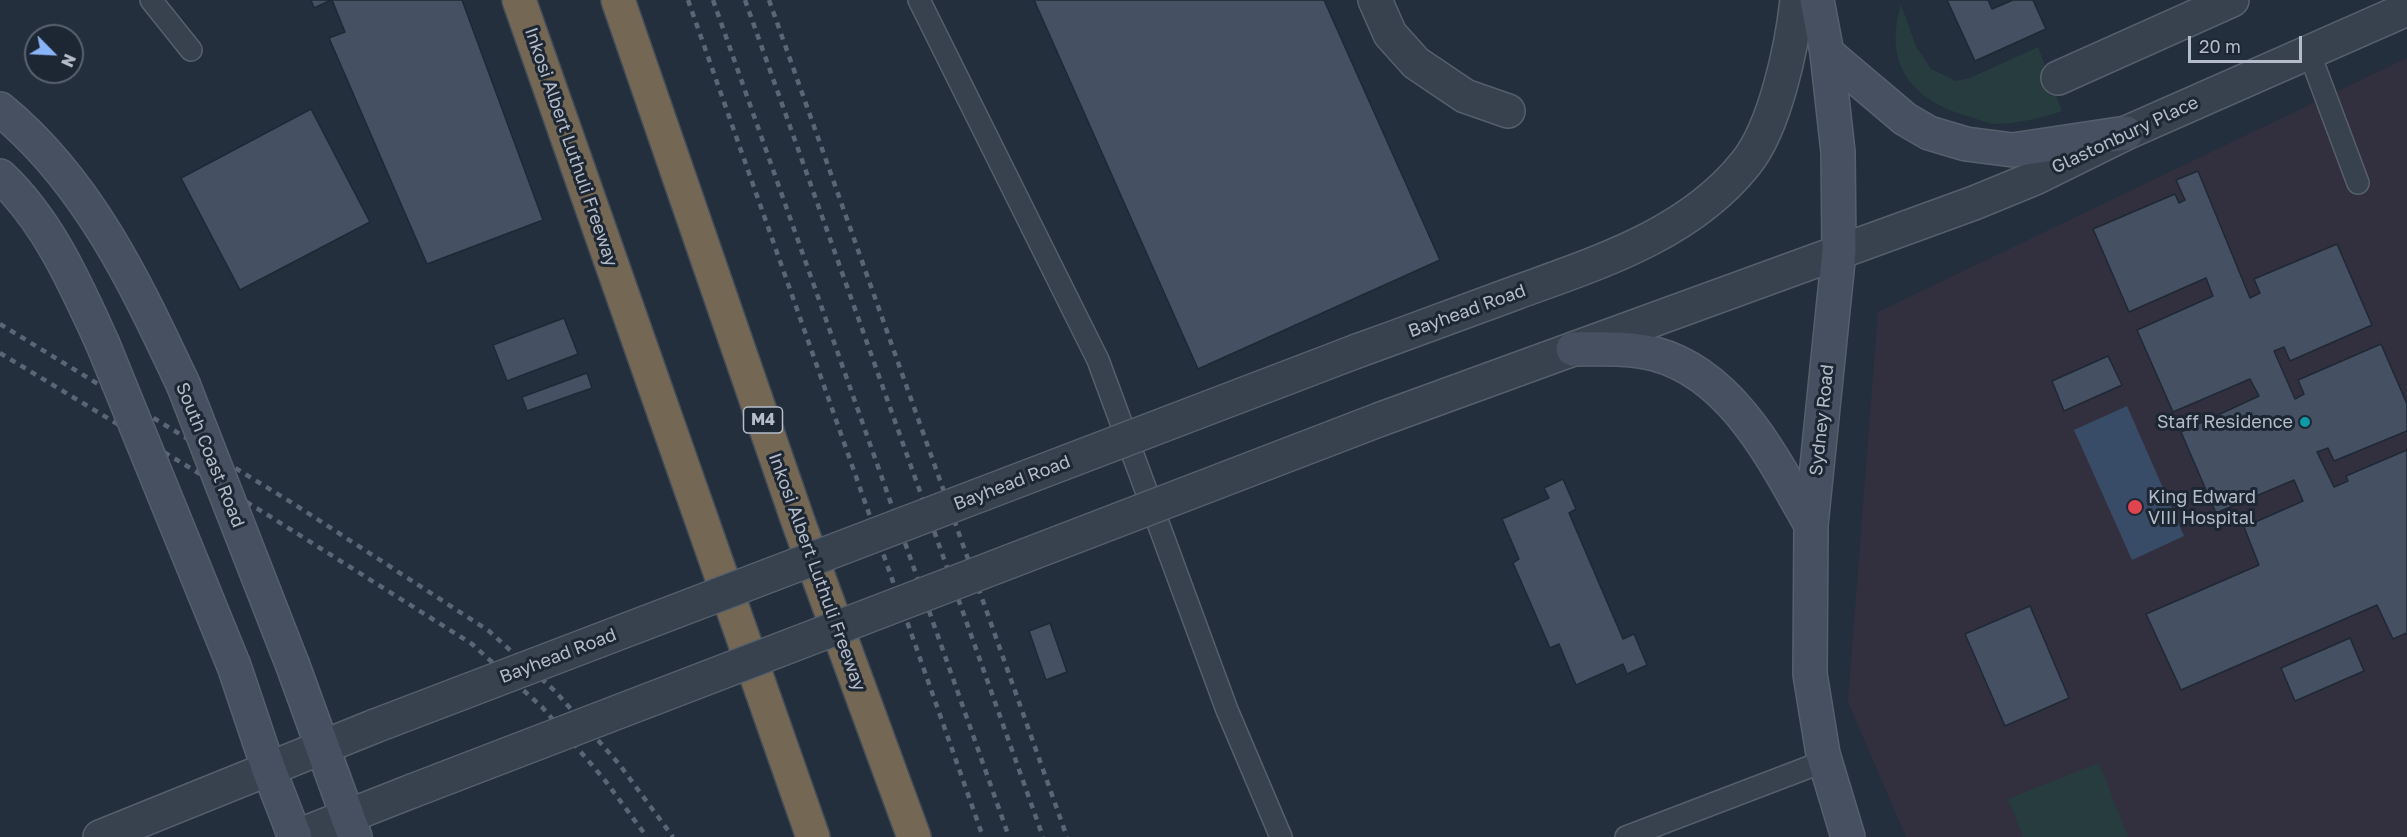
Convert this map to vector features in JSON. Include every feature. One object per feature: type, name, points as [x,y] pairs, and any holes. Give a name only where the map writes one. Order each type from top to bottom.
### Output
[{"type":"highway","name":"Inkosi Albert Luthuli Freeway","points":[[519,0],[813,837]]},
{"type":"highway","name":"Inkosi Albert Luthuli Freeway","points":[[618,0],[799,524],[914,837]]},
{"type":"street","points":[[1375,0],[1390,34],[1416,63],[1465,96],[1508,111]]},
{"type":"street","name":"Bayhead Road","points":[[100,837],[375,726],[1357,351],[1598,263],[1666,231],[1709,201],[1748,162],[1773,110],[1797,0]]},
{"type":"street","name":"Sydney Road","points":[[1817,0],[1827,53],[1838,152],[1839,251],[1811,525],[1810,674],[1825,761],[1848,837]]},
{"type":"street","points":[[2058,78],[2232,0]]},
{"type":"street","name":"Glastonbury Place","points":[[1839,251],[1974,203],[2035,178],[2126,133],[2407,9]]},
{"type":"street","points":[[1827,53],[1905,119],[1929,133],[1966,144],[2013,150],[2126,133]]},
{"type":"street","name":"South Coast Road","points":[[0,109],[50,157],[87,205],[116,248],[142,298],[183,384],[293,666],[351,827]]},
{"type":"street","points":[[0,176],[15,190],[38,220],[71,276],[102,342],[234,666],[269,770],[295,837],[351,827],[412,791],[1381,419],[1839,251]]},
{"type":"street","points":[[1573,349],[1619,349],[1655,354],[1683,365],[1715,387],[1738,411],[1762,442],[1811,525]]},
{"type":"lane","points":[[151,0],[191,50]]},
{"type":"lane","points":[[919,0],[1098,360],[1227,710],[1281,837]]},
{"type":"lane","points":[[2309,52],[2358,183]]},
{"type":"lane","points":[[1626,837],[1825,761]]},
{"type":"shaded area","name":"King Edward VIII Hospital","points":[[2407,58],[2407,837],[1906,837],[1848,702],[1878,312]]},
{"type":"green space","points":[[1901,5],[1916,46],[1931,69],[1956,81],[1970,78],[2038,47],[2062,111],[2039,118],[1994,124],[1947,109],[1931,100],[1906,76],[1899,61],[1896,26]]},
{"type":"green space","points":[[2099,763],[2128,837],[2023,837],[2008,799]]},
{"type":"water","points":[[2127,406],[2184,536],[2132,560],[2074,430]]},
{"type":"building","points":[[311,0],[331,0],[314,8]]},
{"type":"building","points":[[332,0],[462,0],[543,220],[427,264],[329,38],[345,32]]},
{"type":"building","points":[[1034,0],[1324,0],[1440,260],[1198,369]]},
{"type":"building","points":[[1947,0],[1988,0],[1992,9],[2013,0],[2033,0],[2046,29],[1975,61]]},
{"type":"building","points":[[311,109],[370,222],[240,290],[181,178]]},
{"type":"building","name":"Staff Residence","points":[[2198,171],[2250,298],[2260,293],[2254,279],[2337,244],[2372,325],[2290,361],[2284,347],[2274,351],[2295,399],[2304,394],[2298,380],[2381,344],[2407,404],[2407,431],[2334,461],[2328,448],[2317,452],[2334,487],[2348,481],[2346,476],[2407,450],[2407,633],[2393,639],[2377,605],[2181,690],[2146,614],[2259,565],[2244,527],[2303,501],[2294,480],[2216,513],[2181,432],[2259,396],[2250,379],[2173,412],[2137,330],[2213,296],[2206,278],[2129,312],[2093,229],[2175,194],[2179,203],[2185,200],[2176,180]]},
{"type":"building","points":[[564,318],[578,354],[507,381],[493,345]]},
{"type":"building","points":[[2108,356],[2122,385],[2064,411],[2052,381]]},
{"type":"building","points":[[587,373],[592,388],[527,411],[522,397]]},
{"type":"building","points":[[1563,479],[1576,509],[1569,513],[1623,639],[1634,634],[1647,665],[1627,674],[1623,664],[1576,685],[1559,644],[1550,648],[1513,563],[1519,559],[1502,519],[1549,498],[1544,488]]},
{"type":"building","points":[[2030,606],[2069,698],[2005,726],[1965,634]]},
{"type":"building","points":[[1050,623],[1067,672],[1046,680],[1029,631]]},
{"type":"building","points":[[2350,638],[2364,671],[2295,701],[2281,668]]},
{"type":"railway","points":[[688,0],[983,837]]},
{"type":"railway","points":[[713,0],[1009,837]]},
{"type":"railway","points":[[745,0],[1043,837]]},
{"type":"railway","points":[[769,0],[1067,837]]},
{"type":"railway","points":[[0,324],[294,504],[489,631],[555,691],[619,764],[673,837]]},
{"type":"railway","points":[[0,353],[263,512],[472,644],[542,707],[604,779],[647,837]]},
{"type":"place","name":"Staff Residence","points":[[2305,422]]},
{"type":"place","name":"King Edward VIII Hospital","points":[[2135,507]]}]
